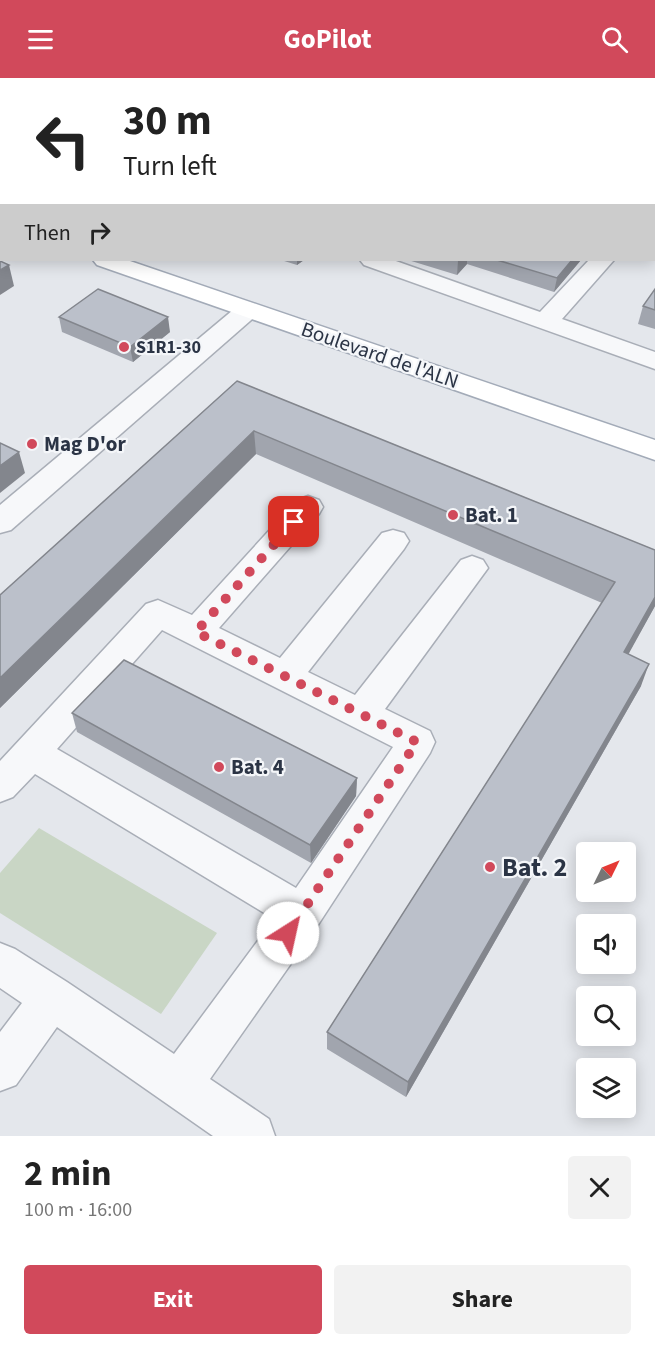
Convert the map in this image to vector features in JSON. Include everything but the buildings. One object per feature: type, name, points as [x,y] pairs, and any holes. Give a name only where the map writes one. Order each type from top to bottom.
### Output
[{"type":"main road","name":"Boulevard de l'ALN","points":[[108,261],[655,450]]},
{"type":"street","points":[[375,261],[655,361]]},
{"type":"street","points":[[554,326],[548,319],[601,261]]},
{"type":"street","points":[[0,522],[248,310]]},
{"type":"street","points":[[196,632],[308,507]]},
{"type":"street","points":[[285,676],[393,541]]},
{"type":"street","points":[[361,714],[472,568]]},
{"type":"street","points":[[0,786],[158,613],[417,742],[302,914],[179,1084]]},
{"type":"street","points":[[31,753],[302,914]]},
{"type":"street","points":[[0,963],[252,1136]]},
{"type":"street","points":[[0,1069],[52,998]]},
{"type":"green space","points":[[39,828],[217,933],[161,1014],[0,913],[0,873]]},
{"type":"place","name":"S1R1-30","points":[[124,347]]},
{"type":"place","name":"Mag D'or","points":[[32,444]]},
{"type":"place","name":"Bat. 1","points":[[453,515]]},
{"type":"place","name":"Bat. 4","points":[[219,767]]},
{"type":"place","name":"Bat. 2","points":[[490,867]]},
{"type":"route","points":[[288,933],[417,742],[196,632],[294,522]]}]
